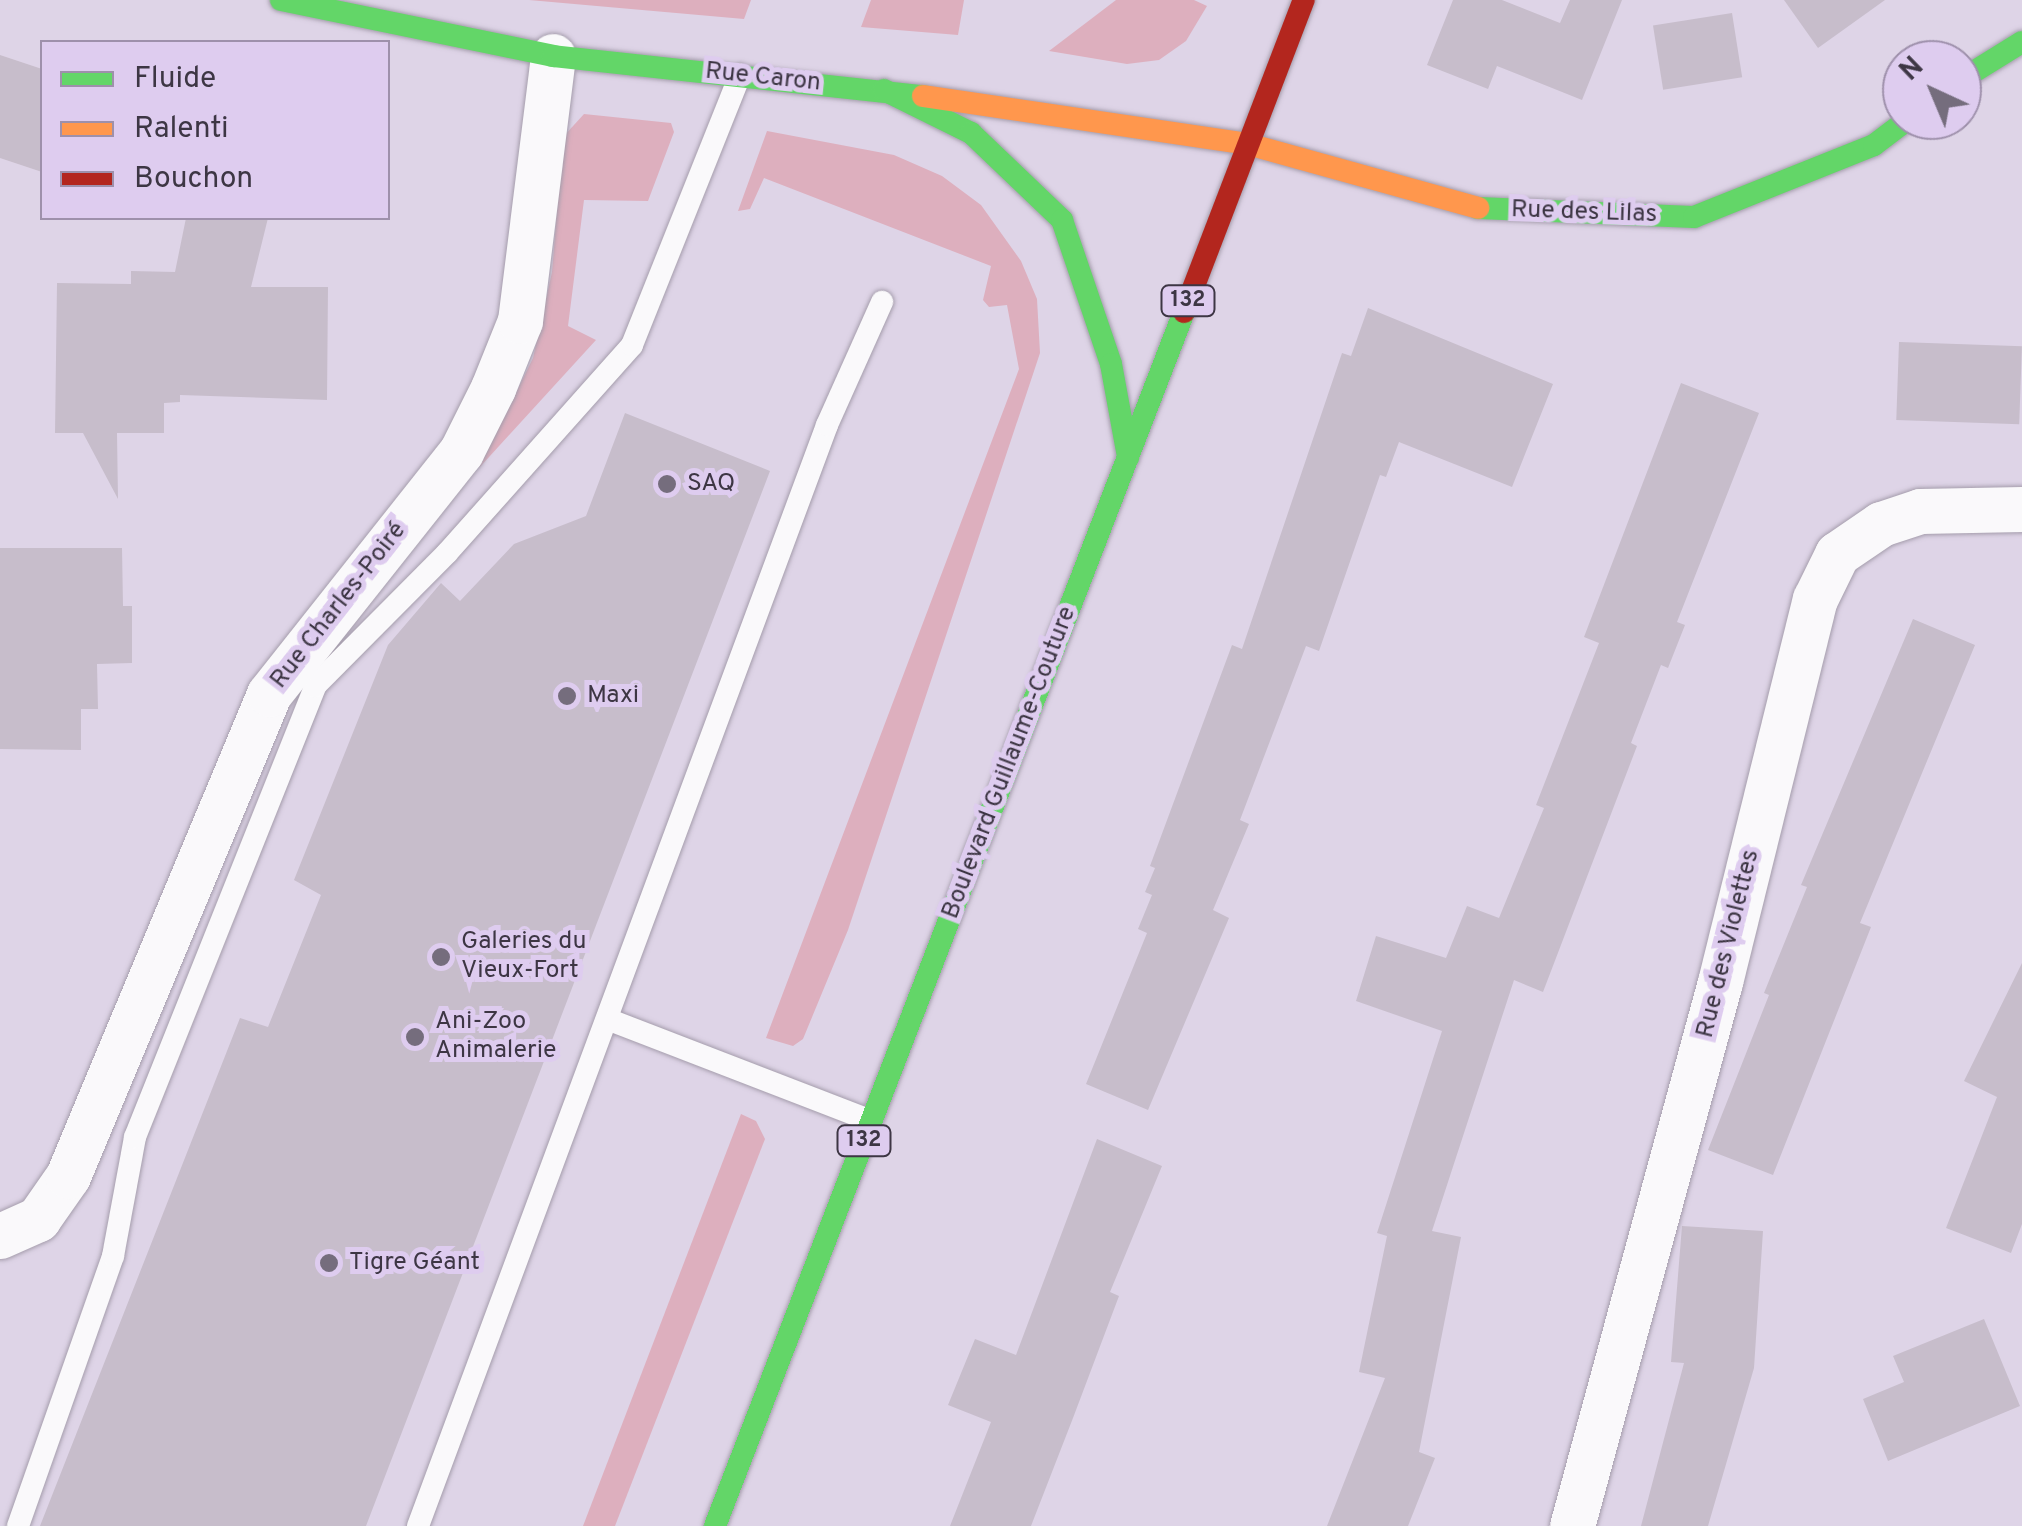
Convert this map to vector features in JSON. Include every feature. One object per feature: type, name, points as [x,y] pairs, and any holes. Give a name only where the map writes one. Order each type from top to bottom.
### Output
[{"type":"main road","name":"Rue Caron","points":[[281,0],[552,56],[884,90],[1248,144]]},
{"type":"main road","name":"Boulevard Guillaume-Couture","points":[[714,1526],[1304,0]]},
{"type":"main road","points":[[1982,67],[2022,42]]},
{"type":"main road","points":[[884,90],[971,133],[1062,220],[1111,364],[1128,458]]},
{"type":"main road","name":"Rue des Lilas","points":[[1248,144],[1471,208],[1694,216],[1882,140]]},
{"type":"street","name":"Rue Charles-Poiré","points":[[0,1236],[38,1220],[68,1176],[269,694],[461,452],[492,388],[520,321],[552,56]]},
{"type":"street","name":"Rue des Violettes","points":[[1572,1526],[1720,982],[1816,598],[1838,554],[1881,524],[1920,511],[2022,509]]},
{"type":"lane","points":[[18,1526],[113,1256],[135,1137],[316,686],[447,553],[632,345],[740,76]]},
{"type":"lane","points":[[418,1526],[827,424],[882,302]]},
{"type":"lane","points":[[606,1019],[871,1121]]},
{"type":"shaded area","points":[[529,0],[751,0],[744,19]]},
{"type":"shaded area","points":[[871,0],[964,0],[958,35],[861,27]]},
{"type":"shaded area","points":[[1116,0],[1194,0],[1207,6],[1186,41],[1159,60],[1127,64],[1049,51]]},
{"type":"shaded area","points":[[584,114],[671,123],[674,132],[648,201],[584,200],[568,326],[596,340],[479,468],[533,358],[552,272],[563,137]]},
{"type":"shaded area","points":[[767,131],[894,155],[942,176],[981,205],[1021,261],[1037,299],[1040,353],[848,930],[803,1039],[793,1046],[766,1038],[1019,369],[1007,305],[989,307],[983,300],[991,266],[764,178],[750,209],[738,211]]},
{"type":"shaded area","points":[[741,1114],[756,1121],[765,1139],[615,1526],[583,1526]]},
{"type":"building","points":[[1453,0],[1502,0],[1560,23],[1570,0],[1622,0],[1582,100],[1497,66],[1488,89],[1427,65]]},
{"type":"building","points":[[1784,0],[1885,0],[1818,48]]},
{"type":"building","points":[[1732,13],[1742,77],[1663,90],[1653,26]]},
{"type":"building","points":[[0,55],[40,68],[40,171],[0,158]]},
{"type":"building","points":[[186,220],[268,220],[251,287],[328,287],[327,400],[180,395],[180,402],[164,403],[164,433],[117,433],[118,499],[83,433],[55,433],[57,283],[131,284],[131,271],[175,272]]},
{"type":"building","points":[[1368,308],[1553,384],[1512,487],[1399,442],[1386,477],[1380,475],[1319,651],[1306,646],[1240,820],[1249,824],[1213,910],[1229,918],[1148,1110],[1086,1084],[1147,933],[1138,929],[1152,895],[1145,892],[1155,868],[1150,866],[1232,645],[1242,649],[1342,353],[1351,356]]},
{"type":"building","points":[[1899,342],[2022,346],[2019,424],[1896,420]]},
{"type":"building","points":[[1681,383],[1759,413],[1677,622],[1685,625],[1668,668],[1661,665],[1631,743],[1637,746],[1543,992],[1514,980],[1432,1231],[1461,1237],[1419,1452],[1435,1458],[1408,1526],[1327,1526],[1385,1378],[1359,1372],[1387,1236],[1377,1233],[1442,1031],[1356,1001],[1376,936],[1446,958],[1467,906],[1499,918],[1544,808],[1536,805],[1599,643],[1584,637]]},
{"type":"building","name":"Galeries du Vieux-Fort","points":[[625,413],[770,471],[366,1526],[40,1526],[240,1018],[268,1027],[321,895],[294,880],[388,645],[441,583],[460,601],[514,544],[586,516]]},
{"type":"building","points":[[0,548],[122,548],[123,606],[132,606],[132,663],[97,664],[98,709],[81,709],[81,750],[0,749]]},
{"type":"building","points":[[1913,619],[1975,645],[1860,923],[1871,927],[1773,1175],[1708,1150],[1807,887],[1801,885]]},
{"type":"building","points":[[2022,963],[2022,1224],[2011,1253],[1946,1228],[1997,1097],[1964,1081]]},
{"type":"building","points":[[1097,1139],[1162,1166],[1110,1292],[1119,1296],[1073,1418],[1031,1526],[950,1526],[991,1422],[948,1405],[975,1339],[1016,1355]]},
{"type":"building","points":[[1682,1226],[1763,1231],[1754,1368],[1708,1526],[1641,1526],[1684,1363],[1671,1362]]},
{"type":"building","points":[[1984,1319],[2020,1406],[1888,1461],[1863,1399],[1904,1382],[1893,1356]]},
{"type":"traffic: fast","points":[[281,0],[553,56],[923,96]]},
{"type":"traffic: fast","points":[[1982,67],[2022,42]]},
{"type":"traffic: fast","points":[[884,90],[971,133],[1062,220],[1111,364],[1128,457]]},
{"type":"traffic: fast","points":[[1478,208],[1694,217],[1882,139]]},
{"type":"traffic: fast","points":[[715,1526],[1184,312]]},
{"type":"traffic: slow","points":[[923,96],[1248,144],[1478,208]]},
{"type":"traffic: jam","points":[[1184,312],[1304,0]]},
{"type":"place","name":"SAQ","points":[[667,484]]},
{"type":"place","name":"Maxi","points":[[567,696]]},
{"type":"place","name":"Galeries du Vieux-Fort","points":[[441,957]]},
{"type":"place","name":"Ani-Zoo Animalerie","points":[[415,1037]]},
{"type":"place","name":"Tigre Géant","points":[[329,1263]]}]
